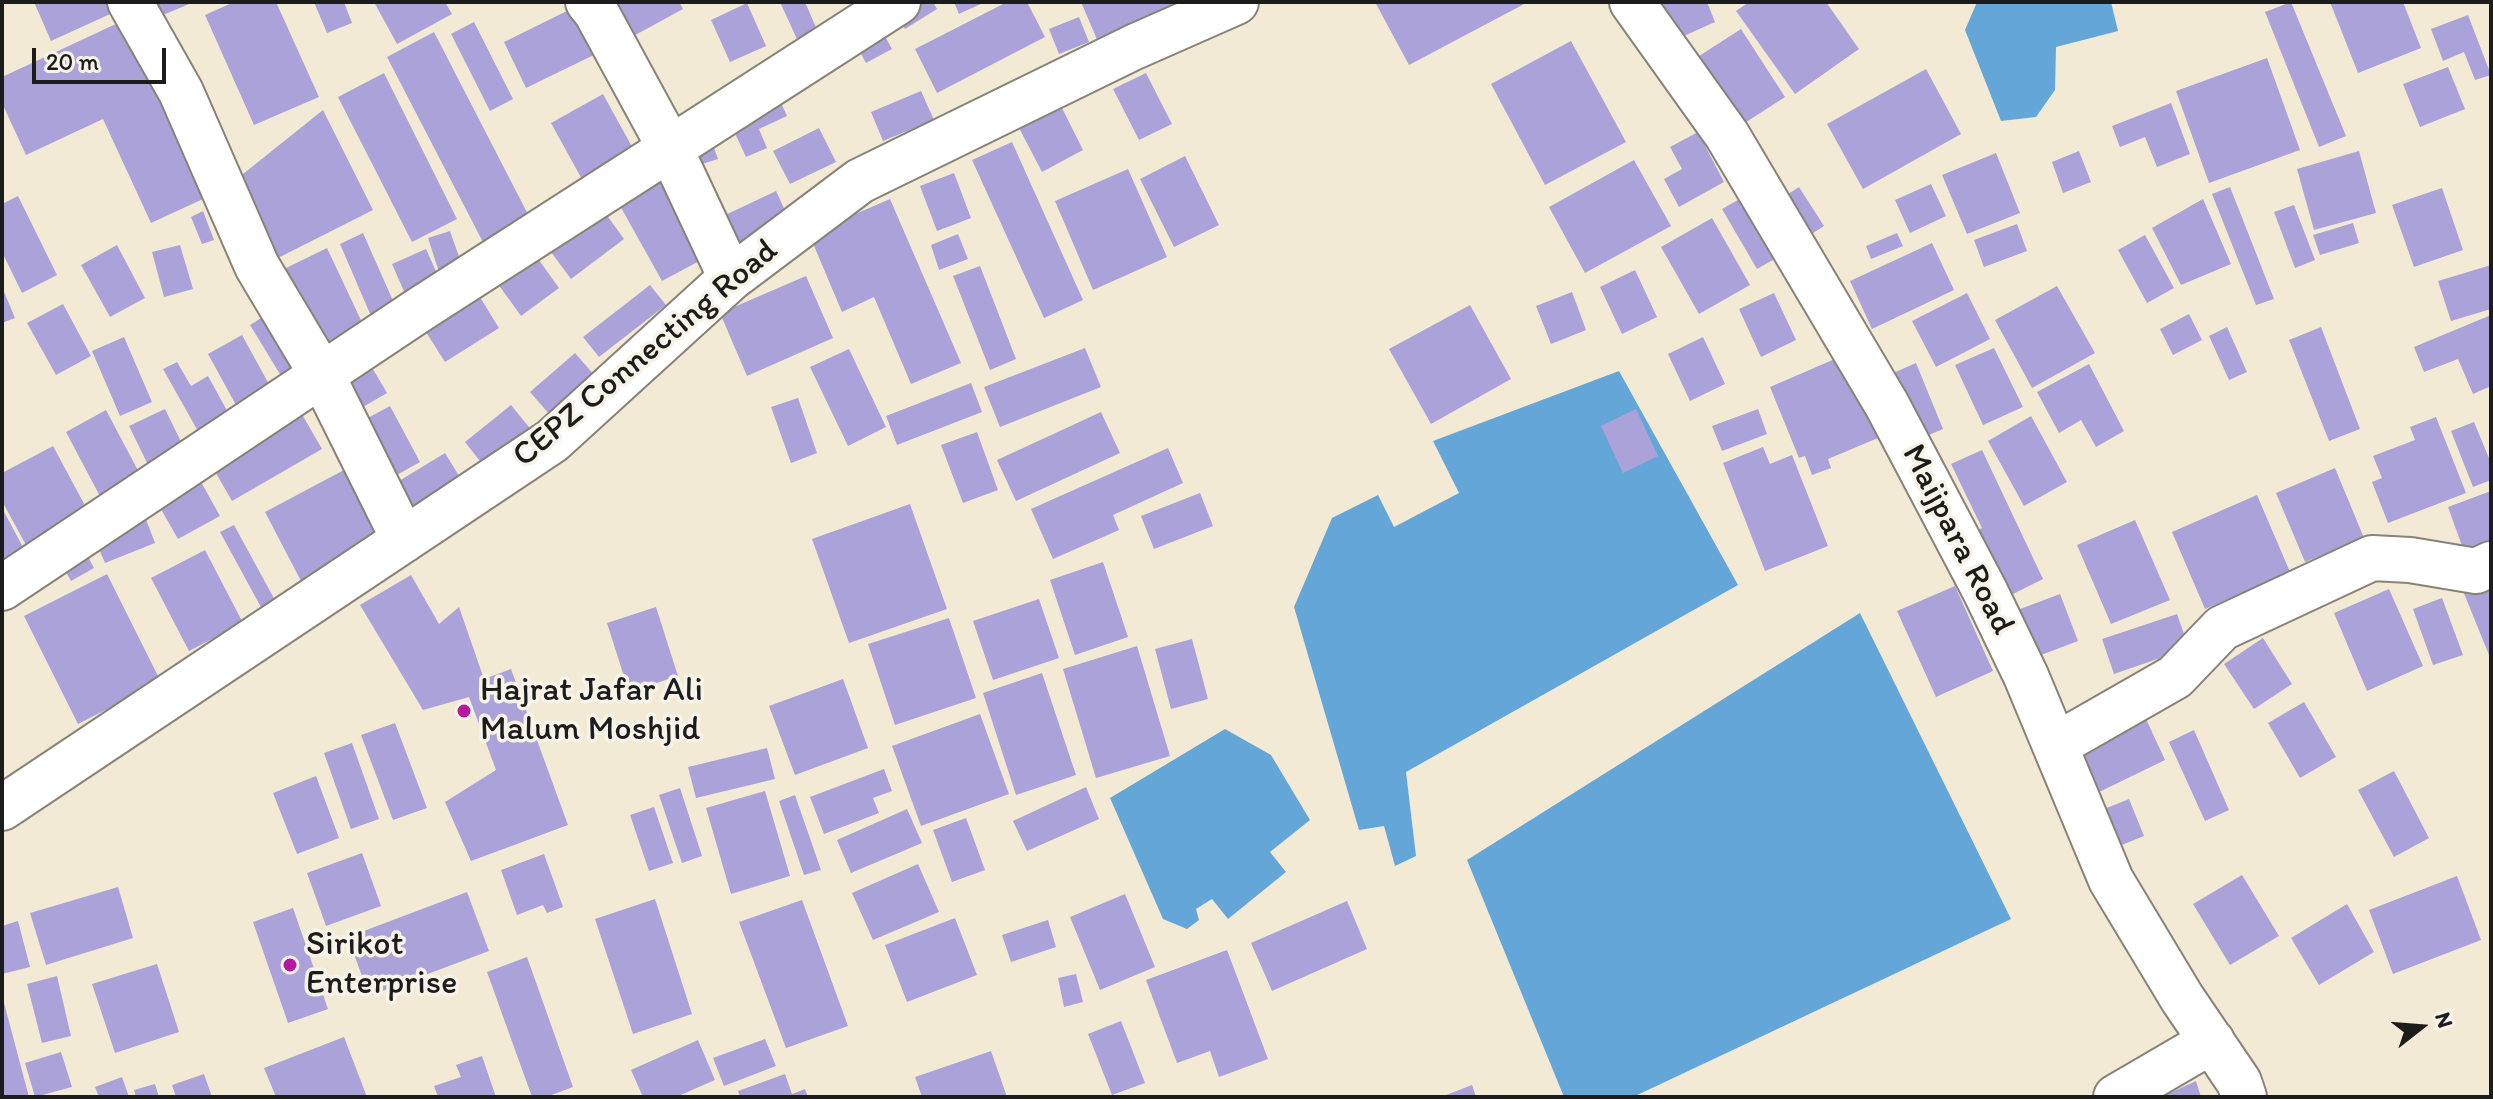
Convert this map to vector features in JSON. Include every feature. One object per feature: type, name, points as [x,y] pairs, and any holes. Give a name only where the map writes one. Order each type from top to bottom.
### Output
[{"type":"street","points":[[130,2],[181,92],[257,266],[322,375],[404,540]]},
{"type":"street","points":[[588,2],[670,148],[731,278]]},
{"type":"street","points":[[2,588],[322,375],[898,2]]},
{"type":"street","name":"Maijpara Road","points":[[1632,2],[1727,135],[1887,405],[2026,676],[2111,880],[2182,998],[2239,1082],[2244,1097]]},
{"type":"street","name":"CEPZ Connecting Road","points":[[2,808],[552,441],[731,278],[860,181],[1210,8]]},
{"type":"street","points":[[2056,745],[2175,677],[2222,628],[2372,558],[2410,560],[2476,571],[2491,564]]},
{"type":"street","points":[[2116,1097],[2212,1041]]},
{"type":"water","points":[[1977,2],[2111,2],[2118,31],[2056,47],[2055,90],[2036,117],[2001,121],[1965,30]]},
{"type":"water","points":[[1619,371],[1738,585],[1406,772],[1416,856],[1395,866],[1384,826],[1359,830],[1294,607],[1332,518],[1378,495],[1394,527],[1459,493],[1433,441]]},
{"type":"water","points":[[1860,613],[2011,919],[1633,1097],[1564,1097],[1467,860]]},
{"type":"water","points":[[1225,729],[1271,755],[1310,820],[1270,852],[1286,872],[1228,919],[1212,899],[1196,909],[1199,920],[1187,929],[1163,919],[1110,798]]},
{"type":"building","points":[[34,2],[115,2],[119,10],[51,41]]},
{"type":"building","points":[[144,2],[194,2],[151,20]]},
{"type":"building","points":[[234,2],[276,2],[319,97],[254,125],[205,15]]},
{"type":"building","points":[[314,2],[344,2],[352,23],[327,33]]},
{"type":"building","points":[[374,2],[445,2],[452,14],[397,44]]},
{"type":"building","points":[[608,2],[679,2],[683,9],[628,39]]},
{"type":"building","points":[[780,2],[805,2],[821,39],[801,48]]},
{"type":"building","points":[[906,2],[933,2],[937,9],[905,29],[893,10]]},
{"type":"building","points":[[954,2],[985,2],[959,14]]},
{"type":"building","points":[[1007,2],[1027,2],[1045,37],[937,93],[915,49]]},
{"type":"building","points":[[1081,2],[1173,2],[1180,18],[1102,51]]},
{"type":"building","points":[[1375,2],[1528,2],[1409,65]]},
{"type":"building","points":[[1659,2],[1707,2],[1715,22],[1675,40]]},
{"type":"building","points":[[1749,2],[1826,2],[1859,49],[1795,94],[1736,11]]},
{"type":"building","points":[[2291,2],[2346,136],[2319,147],[2265,12]]},
{"type":"building","points":[[2330,2],[2403,2],[2421,48],[2358,73]]},
{"type":"building","points":[[747,3],[766,46],[730,62],[711,20]]},
{"type":"building","points":[[577,6],[600,52],[526,88],[504,42]]},
{"type":"building","points":[[2468,15],[2491,75],[2475,80],[2464,52],[2443,61],[2431,29]]},
{"type":"building","points":[[133,16],[216,193],[151,223],[103,119],[26,155],[2,103],[2,77]]},
{"type":"building","points":[[1079,17],[1089,42],[1059,54],[1049,29]]},
{"type":"building","points":[[474,22],[513,99],[490,111],[451,34]]},
{"type":"building","points":[[881,29],[892,49],[866,63],[855,43]]},
{"type":"building","points":[[1741,29],[1785,97],[1737,128],[1693,60]]},
{"type":"building","points":[[434,32],[533,224],[486,248],[387,57]]},
{"type":"building","points":[[1571,41],[1626,142],[1545,185],[1491,84]]},
{"type":"building","points":[[2267,58],[2300,150],[2209,183],[2176,91]]},
{"type":"building","points":[[2448,67],[2465,109],[2420,127],[2403,84]]},
{"type":"building","points":[[1926,69],[1961,134],[1863,189],[1827,124]]},
{"type":"building","points":[[384,73],[457,219],[412,242],[338,97]]},
{"type":"building","points":[[1146,73],[1172,124],[1139,140],[1113,89]]},
{"type":"building","points":[[921,91],[934,120],[883,141],[871,112]]},
{"type":"building","points":[[776,92],[787,116],[759,129],[767,148],[746,157],[727,116]]},
{"type":"building","points":[[603,94],[636,154],[584,183],[551,123]]},
{"type":"building","points":[[2171,103],[2190,154],[2157,167],[2145,137],[2120,147],[2112,126]]},
{"type":"building","points":[[1060,104],[1083,150],[1042,172],[1018,126]]},
{"type":"building","points":[[323,110],[373,210],[270,262],[233,182]]},
{"type":"building","points":[[819,128],[836,162],[790,184],[773,151]]},
{"type":"building","points":[[1698,132],[1724,182],[1679,207],[1664,179],[1682,169],[1670,147]]},
{"type":"building","points":[[709,134],[718,159],[702,164],[693,140]]},
{"type":"building","points":[[1012,142],[1083,300],[1044,318],[972,160]]},
{"type":"building","points":[[2079,151],[2091,182],[2063,193],[2052,162]]},
{"type":"building","points":[[2359,151],[2376,213],[2314,230],[2297,169]]},
{"type":"building","points":[[1996,153],[2020,213],[1967,234],[1942,175]]},
{"type":"building","points":[[1185,156],[1219,225],[1174,247],[1140,179]]},
{"type":"building","points":[[1634,160],[1671,226],[1585,273],[1549,207]]},
{"type":"building","points":[[1128,169],[1167,257],[1093,290],[1055,201]]},
{"type":"building","points":[[657,171],[705,258],[662,281],[614,195]]},
{"type":"building","points":[[954,173],[971,218],[937,231],[920,186]]},
{"type":"building","points":[[1931,184],[1946,216],[1910,233],[1895,200]]},
{"type":"building","points":[[1799,187],[1824,226],[1804,239],[1779,200]]},
{"type":"building","points":[[2230,187],[2274,299],[2256,305],[2212,194]]},
{"type":"building","points":[[2442,188],[2463,250],[2414,267],[2392,205]]},
{"type":"building","points":[[776,191],[789,219],[734,246],[719,218]]},
{"type":"building","points":[[18,196],[57,275],[22,293],[2,252],[2,204]]},
{"type":"building","points":[[1745,196],[1780,256],[1757,269],[1722,209]]},
{"type":"building","points":[[890,199],[961,363],[911,384],[874,297],[842,312],[809,234]]},
{"type":"building","points":[[2203,199],[2231,264],[2181,285],[2152,228]]},
{"type":"building","points":[[2294,205],[2315,260],[2295,268],[2274,212]]},
{"type":"building","points":[[601,207],[624,239],[571,279],[548,248]]},
{"type":"building","points":[[203,211],[214,240],[202,244],[191,217]]},
{"type":"building","points":[[1712,218],[1750,285],[1699,314],[1661,247]]},
{"type":"building","points":[[2353,223],[2359,243],[2320,255],[2313,235]]},
{"type":"building","points":[[2017,224],[2027,251],[1984,267],[1974,240]]},
{"type":"building","points":[[450,231],[463,268],[440,275],[428,238]]},
{"type":"building","points":[[363,233],[398,312],[374,323],[340,244]]},
{"type":"building","points":[[1897,233],[1903,246],[1871,259],[1866,246]]},
{"type":"building","points":[[958,234],[968,259],[939,270],[931,245]]},
{"type":"building","points":[[2145,235],[2174,288],[2147,303],[2118,250]]},
{"type":"building","points":[[1932,243],[1954,290],[1872,329],[1850,281]]},
{"type":"building","points":[[117,245],[145,298],[110,317],[81,265]]},
{"type":"building","points":[[180,245],[193,289],[164,297],[152,252]]},
{"type":"building","points":[[327,248],[367,333],[316,357],[276,273]]},
{"type":"building","points":[[426,249],[444,289],[410,305],[392,264]]},
{"type":"building","points":[[536,256],[559,288],[521,316],[498,284]]},
{"type":"building","points":[[2491,265],[2491,309],[2451,321],[2438,281]]},
{"type":"building","points":[[980,266],[1016,359],[990,370],[953,276]]},
{"type":"building","points":[[1635,270],[1657,317],[1622,334],[1600,287]]},
{"type":"building","points":[[806,276],[833,338],[747,376],[720,313]]},
{"type":"building","points":[[650,285],[666,305],[599,357],[583,337]]},
{"type":"building","points":[[2057,286],[2095,353],[2032,388],[1995,320]]},
{"type":"building","points":[[2,287],[15,318],[2,323]]},
{"type":"building","points":[[1572,292],[1586,330],[1551,344],[1536,306]]},
{"type":"building","points":[[1774,293],[1796,340],[1761,357],[1739,309]]},
{"type":"building","points":[[1967,293],[1990,339],[1936,367],[1912,321]]},
{"type":"building","points":[[478,294],[499,328],[445,362],[424,329]]},
{"type":"building","points":[[63,304],[91,356],[56,375],[27,323]]},
{"type":"building","points":[[1470,305],[1511,379],[1431,424],[1389,349]]},
{"type":"building","points":[[269,313],[305,372],[286,384],[250,325]]},
{"type":"building","points":[[2189,314],[2202,340],[2173,355],[2160,329]]},
{"type":"building","points":[[2491,315],[2491,386],[2473,394],[2458,359],[2424,372],[2414,347]]},
{"type":"building","points":[[2227,327],[2247,372],[2229,380],[2209,336]]},
{"type":"building","points":[[2321,327],[2360,429],[2329,441],[2289,340]]},
{"type":"building","points":[[242,335],[276,397],[242,416],[208,354]]},
{"type":"building","points":[[124,337],[152,402],[120,416],[92,351]]},
{"type":"building","points":[[1703,337],[1725,384],[1690,401],[1668,354]]},
{"type":"building","points":[[1085,348],[1101,387],[1000,427],[984,387]]},
{"type":"building","points":[[1994,348],[2023,407],[1983,425],[1955,365]]},
{"type":"building","points":[[849,349],[886,427],[848,446],[810,367]]},
{"type":"building","points":[[575,353],[602,384],[557,423],[530,392]]},
{"type":"building","points":[[1844,355],[1878,438],[1828,459],[1831,468],[1812,475],[1805,456],[1799,458],[1770,387]]},
{"type":"building","points":[[177,362],[191,386],[208,376],[230,416],[199,433],[163,369]]},
{"type":"building","points":[[1916,363],[1943,429],[1917,440],[1891,374]]},
{"type":"building","points":[[370,364],[387,393],[351,414],[334,384]]},
{"type":"building","points":[[2089,364],[2124,431],[2096,447],[2081,420],[2059,433],[2037,392]]},
{"type":"building","points":[[971,383],[982,412],[897,445],[886,416]]},
{"type":"building","points":[[798,398],[817,453],[791,463],[771,407]]},
{"type":"building","points":[[511,405],[537,437],[490,474],[465,442]]},
{"type":"building","points":[[390,406],[420,462],[386,481],[355,425]]},
{"type":"building","points":[[165,409],[187,454],[151,471],[129,426]]},
{"type":"building","points":[[299,409],[322,449],[232,501],[209,461]]},
{"type":"building","points":[[1636,409],[1658,456],[1623,473],[1601,426]]},
{"type":"building","points":[[1758,409],[1767,434],[1722,451],[1712,426]]},
{"type":"building","points":[[106,410],[143,480],[103,502],[66,432]]},
{"type":"building","points":[[1101,412],[1120,453],[1016,501],[997,460]]},
{"type":"building","points":[[2031,416],[2067,482],[2024,506],[1988,441]]},
{"type":"building","points":[[2436,417],[2466,493],[2388,523],[2372,482],[2382,478],[2373,456],[2415,440],[2410,427]]},
{"type":"building","points":[[2474,422],[2491,463],[2491,480],[2473,487],[2451,431]]},
{"type":"building","points":[[977,432],[998,490],[963,503],[941,445]]},
{"type":"building","points":[[53,446],[89,513],[27,547],[2,501],[2,473]]},
{"type":"building","points":[[1763,447],[1770,464],[1792,455],[1828,546],[1765,571],[1723,463]]},
{"type":"building","points":[[1168,448],[1183,483],[1113,515],[1119,530],[1053,559],[1031,509]]},
{"type":"building","points":[[1982,450],[2043,579],[2001,600],[1970,534],[1982,528],[1951,464]]},
{"type":"building","points":[[445,453],[466,487],[416,519],[394,484]]},
{"type":"building","points":[[2335,468],[2364,538],[2305,562],[2276,493]]},
{"type":"building","points":[[344,470],[380,539],[301,581],[265,512]]},
{"type":"building","points":[[196,473],[220,516],[178,539],[154,497]]},
{"type":"building","points":[[2491,491],[2491,545],[2465,554],[2448,507]]},
{"type":"building","points":[[1200,493],[1213,526],[1154,549],[1141,516]]},
{"type":"building","points":[[2257,495],[2290,572],[2205,609],[2172,532]]},
{"type":"building","points":[[910,504],[947,609],[849,643],[812,539]]},
{"type":"building","points":[[2,508],[31,562],[2,578]]},
{"type":"building","points":[[144,514],[155,543],[105,563],[93,535]]},
{"type":"building","points":[[2135,520],[2170,600],[2111,624],[2077,545]]},
{"type":"building","points":[[234,525],[276,602],[262,609],[220,532]]},
{"type":"building","points":[[83,547],[94,568],[71,581],[59,560]]},
{"type":"building","points":[[205,550],[243,623],[189,651],[151,578]]},
{"type":"building","points":[[1103,562],[1128,637],[1075,655],[1050,580]]},
{"type":"building","points":[[107,574],[161,682],[78,724],[24,616]]},
{"type":"building","points":[[411,575],[439,624],[459,607],[484,679],[511,669],[568,825],[471,861],[445,802],[496,770],[469,697],[423,710],[360,605]]},
{"type":"building","points":[[2491,579],[2491,660],[2463,591]]},
{"type":"building","points":[[1955,586],[1993,671],[1936,697],[1897,611]]},
{"type":"building","points":[[2389,589],[2423,666],[2367,691],[2334,613]]},
{"type":"building","points":[[2060,594],[2078,641],[2033,658],[2015,611]]},
{"type":"building","points":[[2442,598],[2463,655],[2433,665],[2413,609]]},
{"type":"building","points":[[1039,599],[1059,658],[993,680],[973,621]]},
{"type":"building","points":[[656,607],[678,676],[629,692],[607,623]]},
{"type":"building","points":[[2177,614],[2189,648],[2114,674],[2102,639]]},
{"type":"building","points":[[949,618],[976,698],[895,725],[868,644]]},
{"type":"building","points":[[2263,638],[2292,684],[2254,709],[2224,664]]},
{"type":"building","points":[[1192,639],[1208,699],[1171,709],[1155,649]]},
{"type":"building","points":[[1137,646],[1170,756],[1096,778],[1063,669]]},
{"type":"building","points":[[1042,673],[1076,775],[1016,795],[983,693]]},
{"type":"building","points":[[843,679],[868,748],[795,775],[769,706]]},
{"type":"building","points":[[2304,702],[2336,757],[2300,778],[2268,723]]},
{"type":"building","points":[[2140,706],[2165,760],[2093,795],[2067,742]]},
{"type":"building","points":[[980,714],[1009,794],[921,826],[892,746]]},
{"type":"building","points":[[395,723],[427,808],[393,820],[361,735]]},
{"type":"building","points":[[2194,730],[2229,810],[2205,821],[2169,742]]},
{"type":"building","points":[[352,743],[379,819],[351,829],[324,753]]},
{"type":"building","points":[[767,748],[775,779],[696,798],[688,767]]},
{"type":"building","points":[[884,769],[892,791],[873,798],[879,813],[824,834],[810,797]]},
{"type":"building","points":[[2394,771],[2429,838],[2394,857],[2358,790]]},
{"type":"building","points":[[316,776],[339,838],[297,854],[273,793]]},
{"type":"building","points":[[1086,787],[1099,819],[1027,851],[1013,821]]},
{"type":"building","points":[[680,788],[702,856],[682,863],[659,795]]},
{"type":"building","points":[[765,791],[790,876],[731,894],[706,808]]},
{"type":"building","points":[[795,795],[821,870],[804,875],[779,801]]},
{"type":"building","points":[[2129,799],[2144,836],[2114,848],[2099,811]]},
{"type":"building","points":[[654,807],[673,863],[649,871],[630,815]]},
{"type":"building","points":[[907,809],[922,843],[851,873],[837,840]]},
{"type":"building","points":[[966,818],[985,870],[952,882],[933,830]]},
{"type":"building","points":[[362,853],[381,906],[326,926],[307,873]]},
{"type":"building","points":[[544,854],[563,907],[547,913],[543,905],[517,915],[501,870]]},
{"type":"building","points":[[918,864],[939,912],[873,940],[852,893]]},
{"type":"building","points":[[2242,875],[2279,936],[2230,965],[2193,904]]},
{"type":"building","points":[[2457,876],[2481,940],[2393,974],[2369,910]]},
{"type":"building","points":[[118,887],[133,938],[46,965],[30,913]]},
{"type":"building","points":[[467,892],[489,951],[369,996],[348,937]]},
{"type":"building","points":[[1125,894],[1155,967],[1100,990],[1070,917]]},
{"type":"building","points":[[655,899],[692,1014],[633,1034],[595,919]]},
{"type":"building","points":[[802,900],[848,1026],[786,1048],[739,922]]},
{"type":"building","points":[[1347,901],[1367,949],[1272,991],[1251,943]]},
{"type":"building","points":[[2347,904],[2374,952],[2319,985],[2291,938]]},
{"type":"building","name":"Sirikot Enterprise","points":[[293,908],[328,1009],[288,1023],[253,922]]},
{"type":"building","points":[[955,918],[977,975],[907,1002],[885,945]]},
{"type":"building","points":[[1048,920],[1056,947],[1011,962],[1002,935]]},
{"type":"building","points":[[18,921],[30,967],[2,974],[2,926]]},
{"type":"building","points":[[1227,950],[1268,1059],[1219,1077],[1210,1051],[1177,1063],[1146,980]]},
{"type":"building","points":[[527,957],[573,1087],[546,1097],[532,1097],[487,972]]},
{"type":"building","points":[[157,964],[179,1032],[115,1053],[92,984]]},
{"type":"building","points":[[1076,974],[1083,1002],[1064,1007],[1058,978]]},
{"type":"building","points":[[57,976],[71,1036],[42,1043],[27,984]]},
{"type":"building","points":[[3,999],[29,1097],[2,1097]]},
{"type":"building","points":[[1121,1021],[1145,1083],[1112,1095],[1088,1034]]},
{"type":"building","points":[[344,1037],[367,1097],[276,1097],[264,1068]]},
{"type":"building","points":[[765,1039],[776,1066],[724,1086],[713,1058]]},
{"type":"building","points":[[698,1040],[715,1080],[676,1097],[643,1097],[631,1070]]},
{"type":"building","points":[[991,1051],[1007,1097],[922,1097],[915,1077]]},
{"type":"building","points":[[61,1052],[72,1087],[35,1097],[25,1063]]},
{"type":"building","points":[[482,1056],[496,1097],[438,1097],[434,1086],[461,1077],[456,1065]]},
{"type":"building","points":[[204,1074],[212,1097],[176,1097],[172,1085]]},
{"type":"building","points":[[785,1074],[792,1094],[805,1089],[808,1097],[740,1097],[738,1091]]},
{"type":"building","points":[[122,1077],[129,1097],[99,1097],[95,1087]]},
{"type":"building","points":[[2196,1081],[2201,1097],[2161,1097]]},
{"type":"building","points":[[155,1084],[159,1097],[136,1097],[134,1090]]},
{"type":"building","points":[[1472,1085],[1476,1097],[1441,1097]]},
{"type":"place","name":"Hajrat Jafar Ali Malum Moshjid","points":[[464,711]]},
{"type":"place","name":"Sirikot Enterprise","points":[[290,965]]}]
